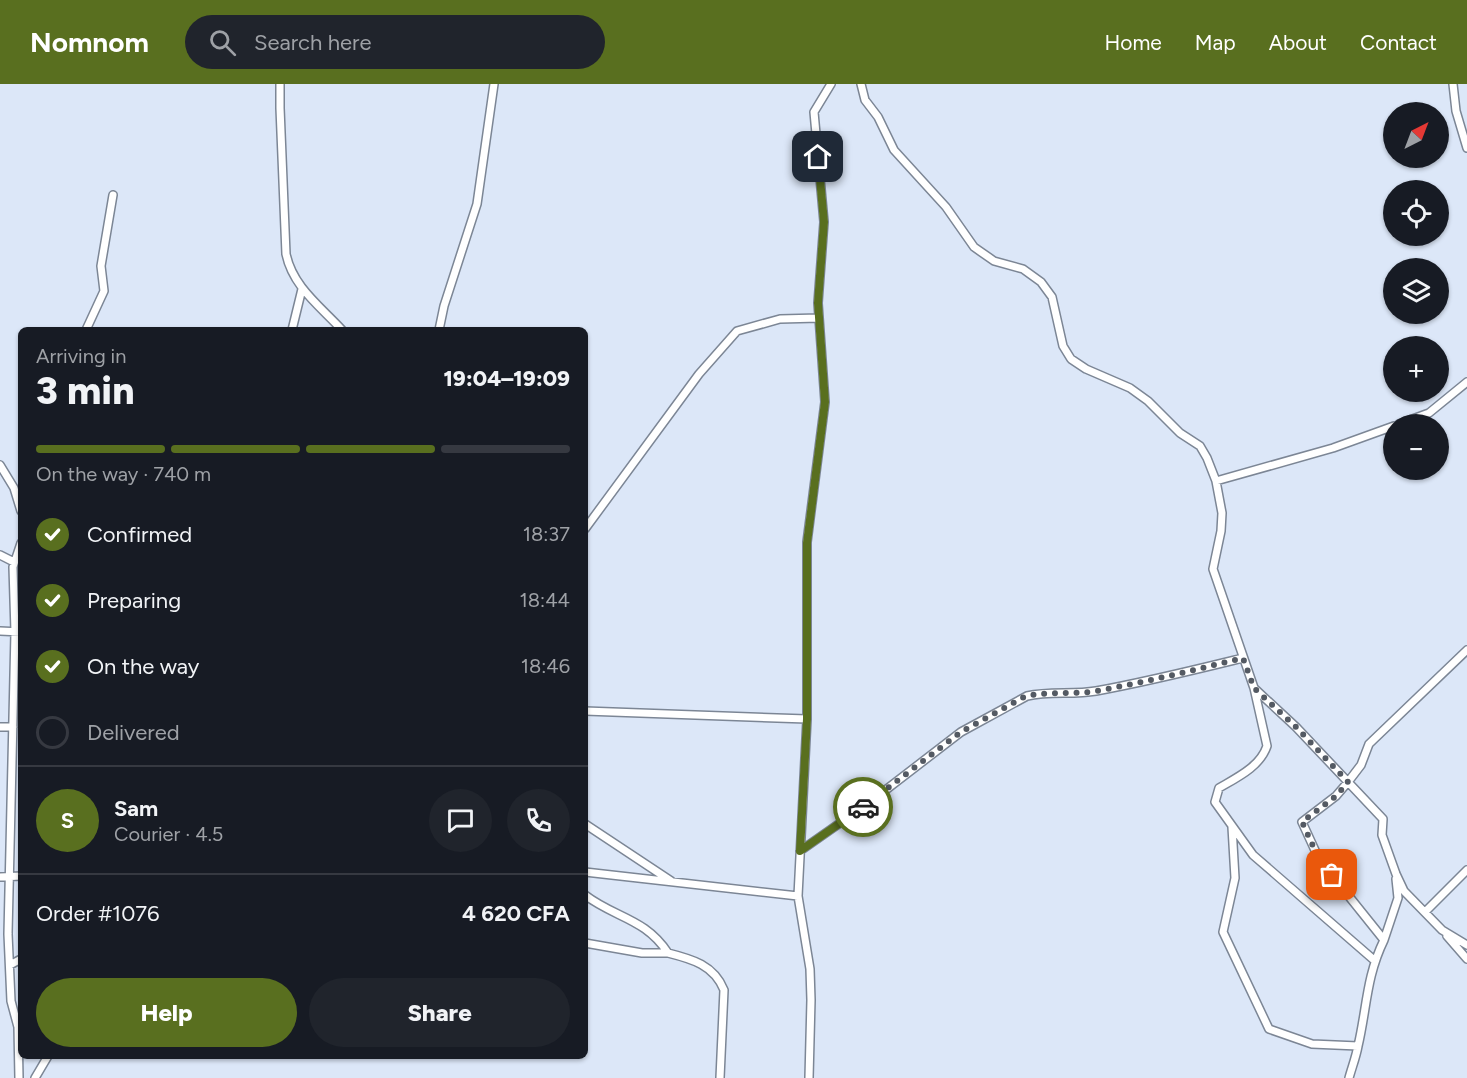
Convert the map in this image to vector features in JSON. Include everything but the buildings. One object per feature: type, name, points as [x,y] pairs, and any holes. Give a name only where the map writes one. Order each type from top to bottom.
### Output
[{"type":"street","points":[[280,84],[286,254],[289,268],[303,289],[339,327]]},
{"type":"street","points":[[440,327],[444,306],[477,204],[494,84]]},
{"type":"street","points":[[808,1078],[810,969],[798,896],[807,719],[807,543],[825,402],[818,303],[824,222],[814,112],[831,84]]},
{"type":"street","points":[[861,84],[865,100],[878,117],[894,150],[939,198],[974,247],[994,261],[1023,269],[1041,282],[1052,297],[1063,346],[1071,359],[1086,369],[1130,388],[1148,401],[1180,433],[1200,446],[1208,458],[1216,481],[1222,513],[1221,531],[1213,569],[1254,688],[1267,746],[1259,762],[1219,788],[1215,802],[1253,855],[1374,960]]},
{"type":"street","points":[[1453,84],[1456,111],[1467,148]]},
{"type":"street","points":[[87,327],[104,291],[101,266],[113,195]]},
{"type":"street","points":[[293,327],[303,289]]},
{"type":"street","points":[[588,526],[699,374],[737,331],[780,319],[819,318]]},
{"type":"street","points":[[1429,414],[1467,382]]},
{"type":"street","points":[[1216,481],[1333,448],[1383,430]]},
{"type":"street","points":[[0,465],[14,488],[18,501]]},
{"type":"street","points":[[18,551],[13,567],[18,632],[13,727],[8,934],[11,1001],[18,1028]]},
{"type":"street","points":[[0,555],[14,562]]},
{"type":"street","points":[[0,631],[18,632]]},
{"type":"street","points":[[1384,940],[1319,859],[1302,822],[1336,796],[1361,765],[1369,744],[1467,650]]},
{"type":"street","points":[[800,851],[880,795],[961,732],[1026,696],[1095,691],[1180,674],[1243,658]]},
{"type":"street","points":[[1254,688],[1296,727],[1383,819],[1382,835],[1404,891],[1467,959]]},
{"type":"street","points":[[588,711],[807,719]]},
{"type":"street","points":[[0,727],[13,727]]},
{"type":"street","points":[[1232,825],[1235,878],[1222,932],[1269,1029],[1312,1044],[1358,1046]]},
{"type":"street","points":[[588,826],[673,882]]},
{"type":"street","points":[[1425,912],[1467,870]]},
{"type":"street","points":[[588,872],[798,896]]},
{"type":"street","points":[[1349,1078],[1358,1046],[1364,1002],[1374,960],[1384,940],[1398,898],[1396,874]]},
{"type":"street","points":[[0,877],[18,876]]},
{"type":"street","points":[[588,897],[645,927],[662,943],[668,953]]},
{"type":"street","points":[[1442,930],[1467,945]]},
{"type":"street","points":[[588,944],[642,953],[668,953],[694,959],[719,977],[724,990],[720,1078]]},
{"type":"street","points":[[10,965],[18,961]]},
{"type":"street","points":[[19,1059],[19,1078]]},
{"type":"street","points":[[35,1078],[46,1059]]},
{"type":"way so far","points":[[863,807],[961,732],[1026,696],[1095,691],[1180,674],[1243,658],[1254,688],[1296,727],[1348,782],[1336,796],[1302,822],[1319,859],[1332,875]]},
{"type":"route","points":[[818,157],[824,222],[818,303],[825,402],[807,543],[807,719],[800,851],[863,807]]}]
